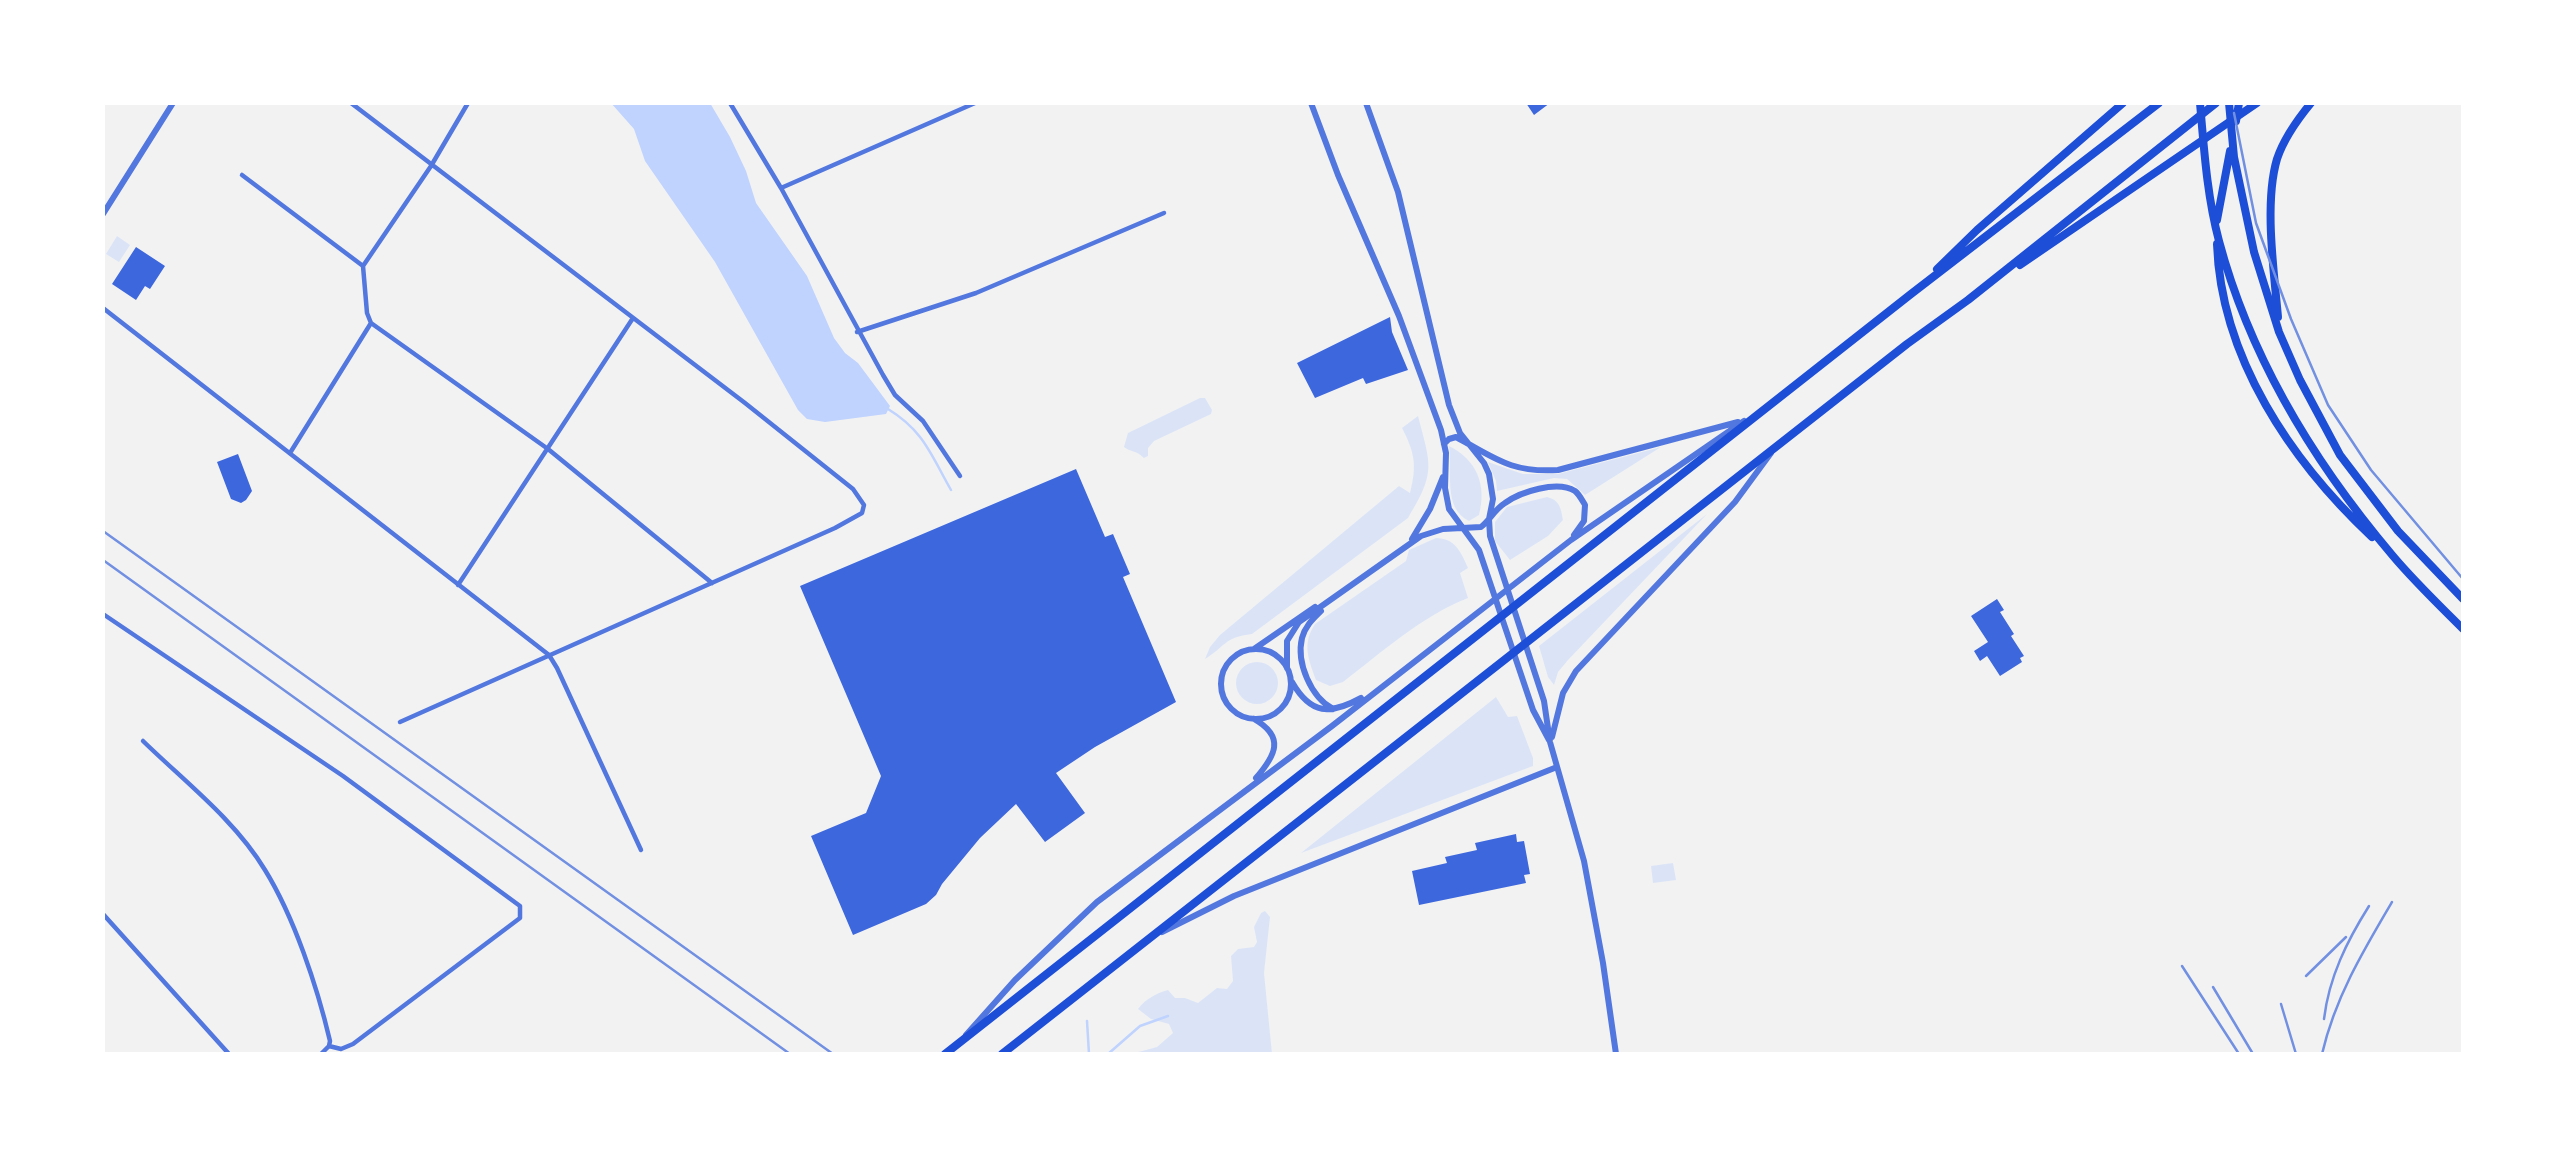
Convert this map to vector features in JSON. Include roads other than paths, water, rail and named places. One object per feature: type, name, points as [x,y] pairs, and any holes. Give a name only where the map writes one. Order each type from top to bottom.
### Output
[{"type":"main road","points":[[1911,294],[1977,230],[2123,103]]},
{"type":"main road","points":[[946,1054],[1911,294],[2159,103]]},
{"type":"main road","points":[[2200,103],[2204,149],[2219,240],[2240,305],[2276,386],[2317,456],[2350,503],[2395,558]]},
{"type":"main road","points":[[2239,103],[2217,221],[2218,274],[2225,312],[2248,368],[2283,433],[2329,495],[2395,558],[2463,629]]},
{"type":"main road","points":[[1002,1054],[1907,344],[2257,103]]},
{"type":"main road","points":[[2279,332],[2272,237],[2273,175],[2288,135],[2311,103]]},
{"type":"main road","points":[[1968,300],[2214,105]]},
{"type":"main road","points":[[2229,106],[2234,157],[2254,252],[2279,332],[2300,380],[2340,455],[2398,531],[2463,599]]},
{"type":"street","points":[[103,214],[173,103]]},
{"type":"street","points":[[351,103],[745,403],[853,489],[862,500],[864,509],[858,516],[400,722]]},
{"type":"street","points":[[468,103],[431,166],[363,266],[367,313],[371,323],[548,449],[712,583]]},
{"type":"street","points":[[730,103],[781,188],[857,332],[895,395],[923,421],[961,476]]},
{"type":"street","points":[[781,188],[975,103]]},
{"type":"street","points":[[1311,103],[1338,176],[1399,316],[1432,402],[1444,444],[1445,488],[1449,509],[1479,550],[1533,710],[1550,742]]},
{"type":"street","points":[[1366,103],[1398,192],[1444,390],[1460,433],[1484,463],[1492,486],[1493,499],[1489,519],[1495,557],[1544,701],[1550,742],[1590,886],[1616,1054]]},
{"type":"street","points":[[242,175],[363,266]]},
{"type":"street","points":[[857,332],[976,293],[1164,213]]},
{"type":"street","points":[[103,308],[549,655],[641,850]]},
{"type":"street","points":[[458,585],[633,318]]},
{"type":"street","points":[[290,453],[371,323]]},
{"type":"street","points":[[955,1046],[1015,980],[1097,902],[1571,540],[1746,419],[1775,403]]},
{"type":"street","points":[[1444,444],[1456,437],[1514,468],[1536,472],[1558,470],[1717,430],[1746,419]]},
{"type":"street","points":[[1550,742],[1563,693],[1576,671],[1735,502],[1774,449]]},
{"type":"street","points":[[1409,543],[1424,520],[1445,472]]},
{"type":"street","points":[[1378,689],[1334,709],[1326,710],[1308,704],[1291,681],[1287,668],[1286,650],[1290,634],[1300,622],[1409,543],[1443,529],[1481,527],[1501,505],[1520,495],[1551,487],[1565,487],[1575,491],[1585,505],[1584,521],[1571,540]]},
{"type":"street","points":[[1247,787],[1269,762],[1274,751],[1274,740],[1270,732],[1252,718],[1229,706],[1223,694],[1222,680],[1230,662],[1240,653],[1253,649],[1304,613],[1329,602]]},
{"type":"street","points":[[1329,602],[1306,629],[1301,649],[1309,682],[1323,702],[1334,709]]},
{"type":"street","points":[[103,614],[343,776],[516,901],[522,912],[520,918],[353,1044],[341,1049],[330,1046]]},
{"type":"street","points":[[1253,649],[1273,653],[1287,668]]},
{"type":"street","points":[[1252,718],[1266,717],[1283,706],[1291,681]]},
{"type":"street","points":[[1533,710],[1539,716],[1547,718],[1559,708]]},
{"type":"street","points":[[143,741],[220,815],[264,869],[303,953],[329,1035],[330,1046]]},
{"type":"street","points":[[1134,949],[1191,916],[1234,896],[1557,767]]},
{"type":"street","points":[[103,914],[229,1054]]},
{"type":"street","points":[[321,1054],[330,1046]]},
{"type":"water","points":[[611,103],[710,103],[746,171],[756,203],[807,276],[834,338],[845,353],[858,363],[890,406],[886,414],[825,422],[807,419],[798,410],[715,262],[645,161],[634,129]]},
{"type":"waterway","points":[[888,409],[918,435],[951,490]]},
{"type":"waterway","points":[[1108,1054],[1140,1026],[1168,1016]]},
{"type":"waterway","points":[[1087,1021],[1089,1054]]},
{"type":"railway","points":[[2234,113],[2256,223],[2291,319],[2328,405],[2371,470],[2463,579]]},
{"type":"railway","points":[[103,531],[833,1054]]},
{"type":"railway","points":[[103,560],[790,1054]]},
{"type":"railway","points":[[2322,1054],[2342,994],[2392,902]]},
{"type":"railway","points":[[2324,1019],[2340,960],[2369,906]]},
{"type":"railway","points":[[2306,976],[2346,937]]},
{"type":"railway","points":[[2182,966],[2239,1054]]},
{"type":"railway","points":[[2213,987],[2253,1054]]},
{"type":"railway","points":[[2281,1004],[2296,1054]]}]
